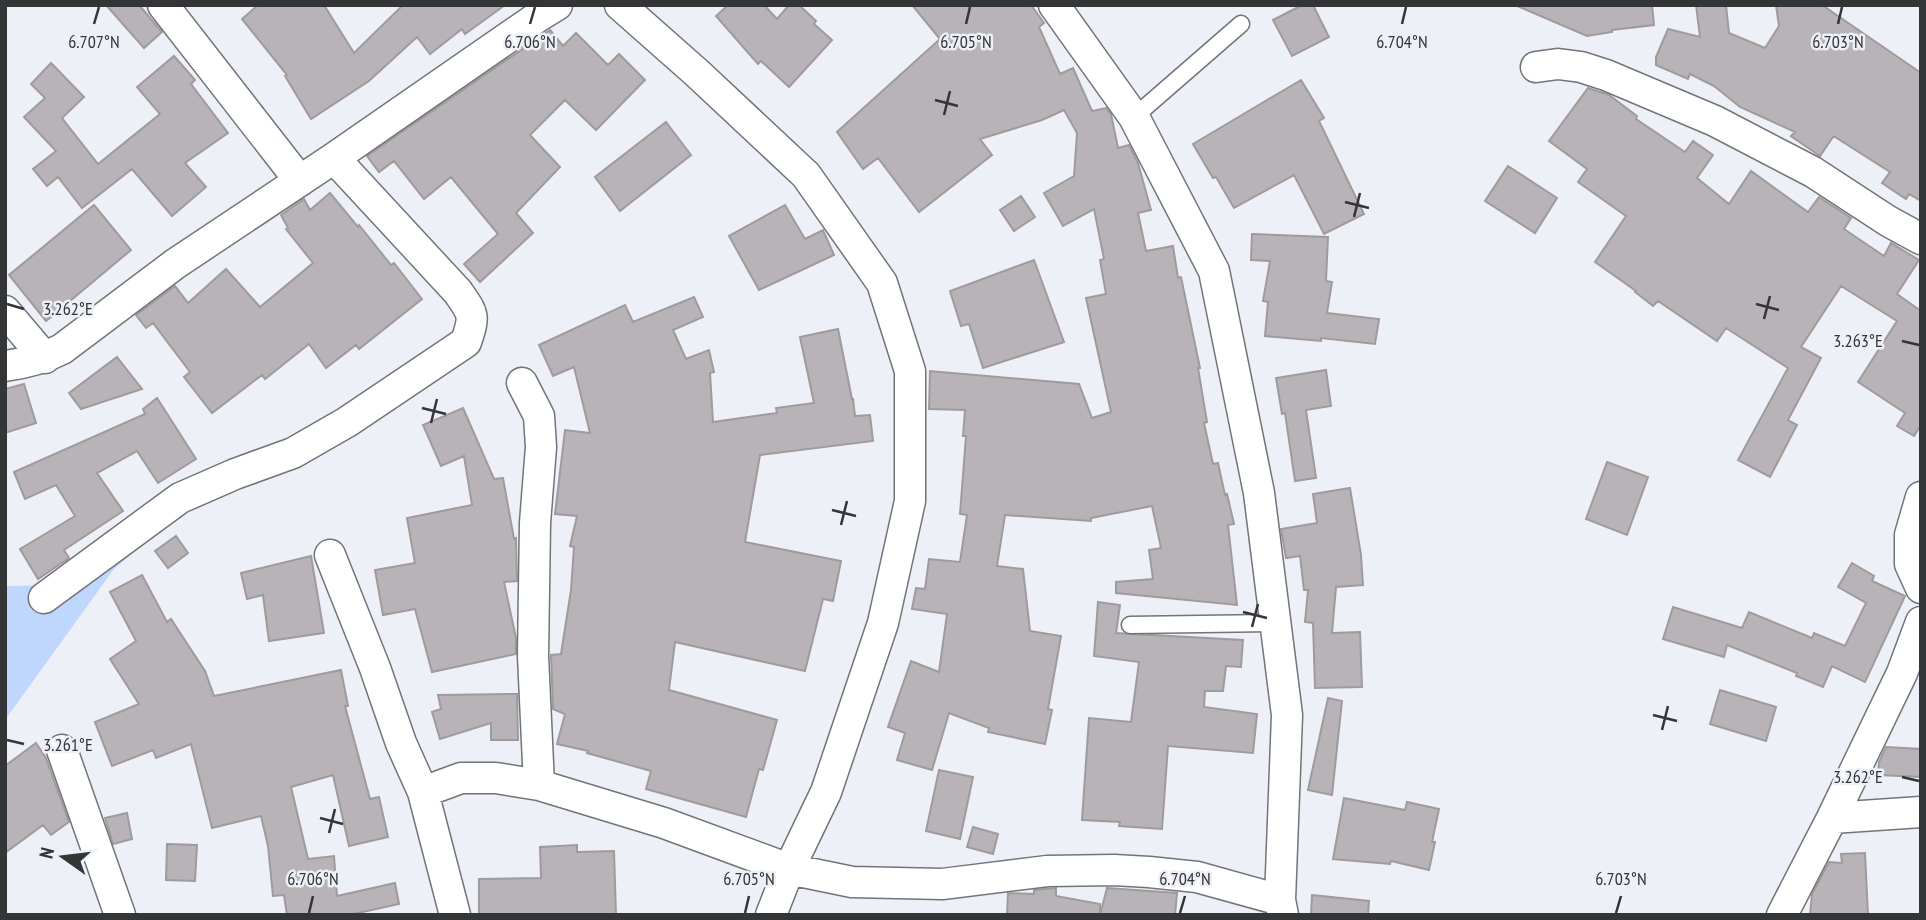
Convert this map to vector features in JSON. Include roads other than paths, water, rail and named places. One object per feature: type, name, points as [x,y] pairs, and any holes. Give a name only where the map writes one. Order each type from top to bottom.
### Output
[{"type":"street","points":[[163,5],[300,180]]},
{"type":"street","points":[[5,366],[45,358],[62,349],[175,264],[558,5]]},
{"type":"street","points":[[620,5],[806,175],[882,283],[910,371],[910,501],[883,623],[826,792],[789,869],[771,915]]},
{"type":"street","points":[[423,792],[461,778],[496,778],[539,785],[664,823],[789,869],[852,882],[942,884],[1047,872],[1149,872],[1197,877],[1281,907],[1287,715],[1258,494],[1214,271],[1134,117],[1054,5]]},
{"type":"street","points":[[1536,67],[1558,64],[1581,67],[1715,121],[1813,172],[1888,221],[1921,239]]},
{"type":"street","points":[[44,598],[180,498],[293,453],[347,422],[466,342],[473,321],[470,310],[458,292],[334,158]]},
{"type":"street","points":[[5,311],[45,358]]},
{"type":"street","points":[[522,383],[539,416],[541,447],[533,656],[539,785]]},
{"type":"street","points":[[1921,498],[1910,535],[1910,564],[1921,588]]},
{"type":"street","points":[[330,555],[375,668],[401,743],[423,792],[455,915]]},
{"type":"street","points":[[1782,915],[1902,673],[1921,622]]},
{"type":"street","points":[[62,750],[120,915]]},
{"type":"street","points":[[1832,818],[1921,812]]},
{"type":"lane","points":[[1134,117],[1241,24]]},
{"type":"lane","points":[[1130,625],[1276,623]]}]
